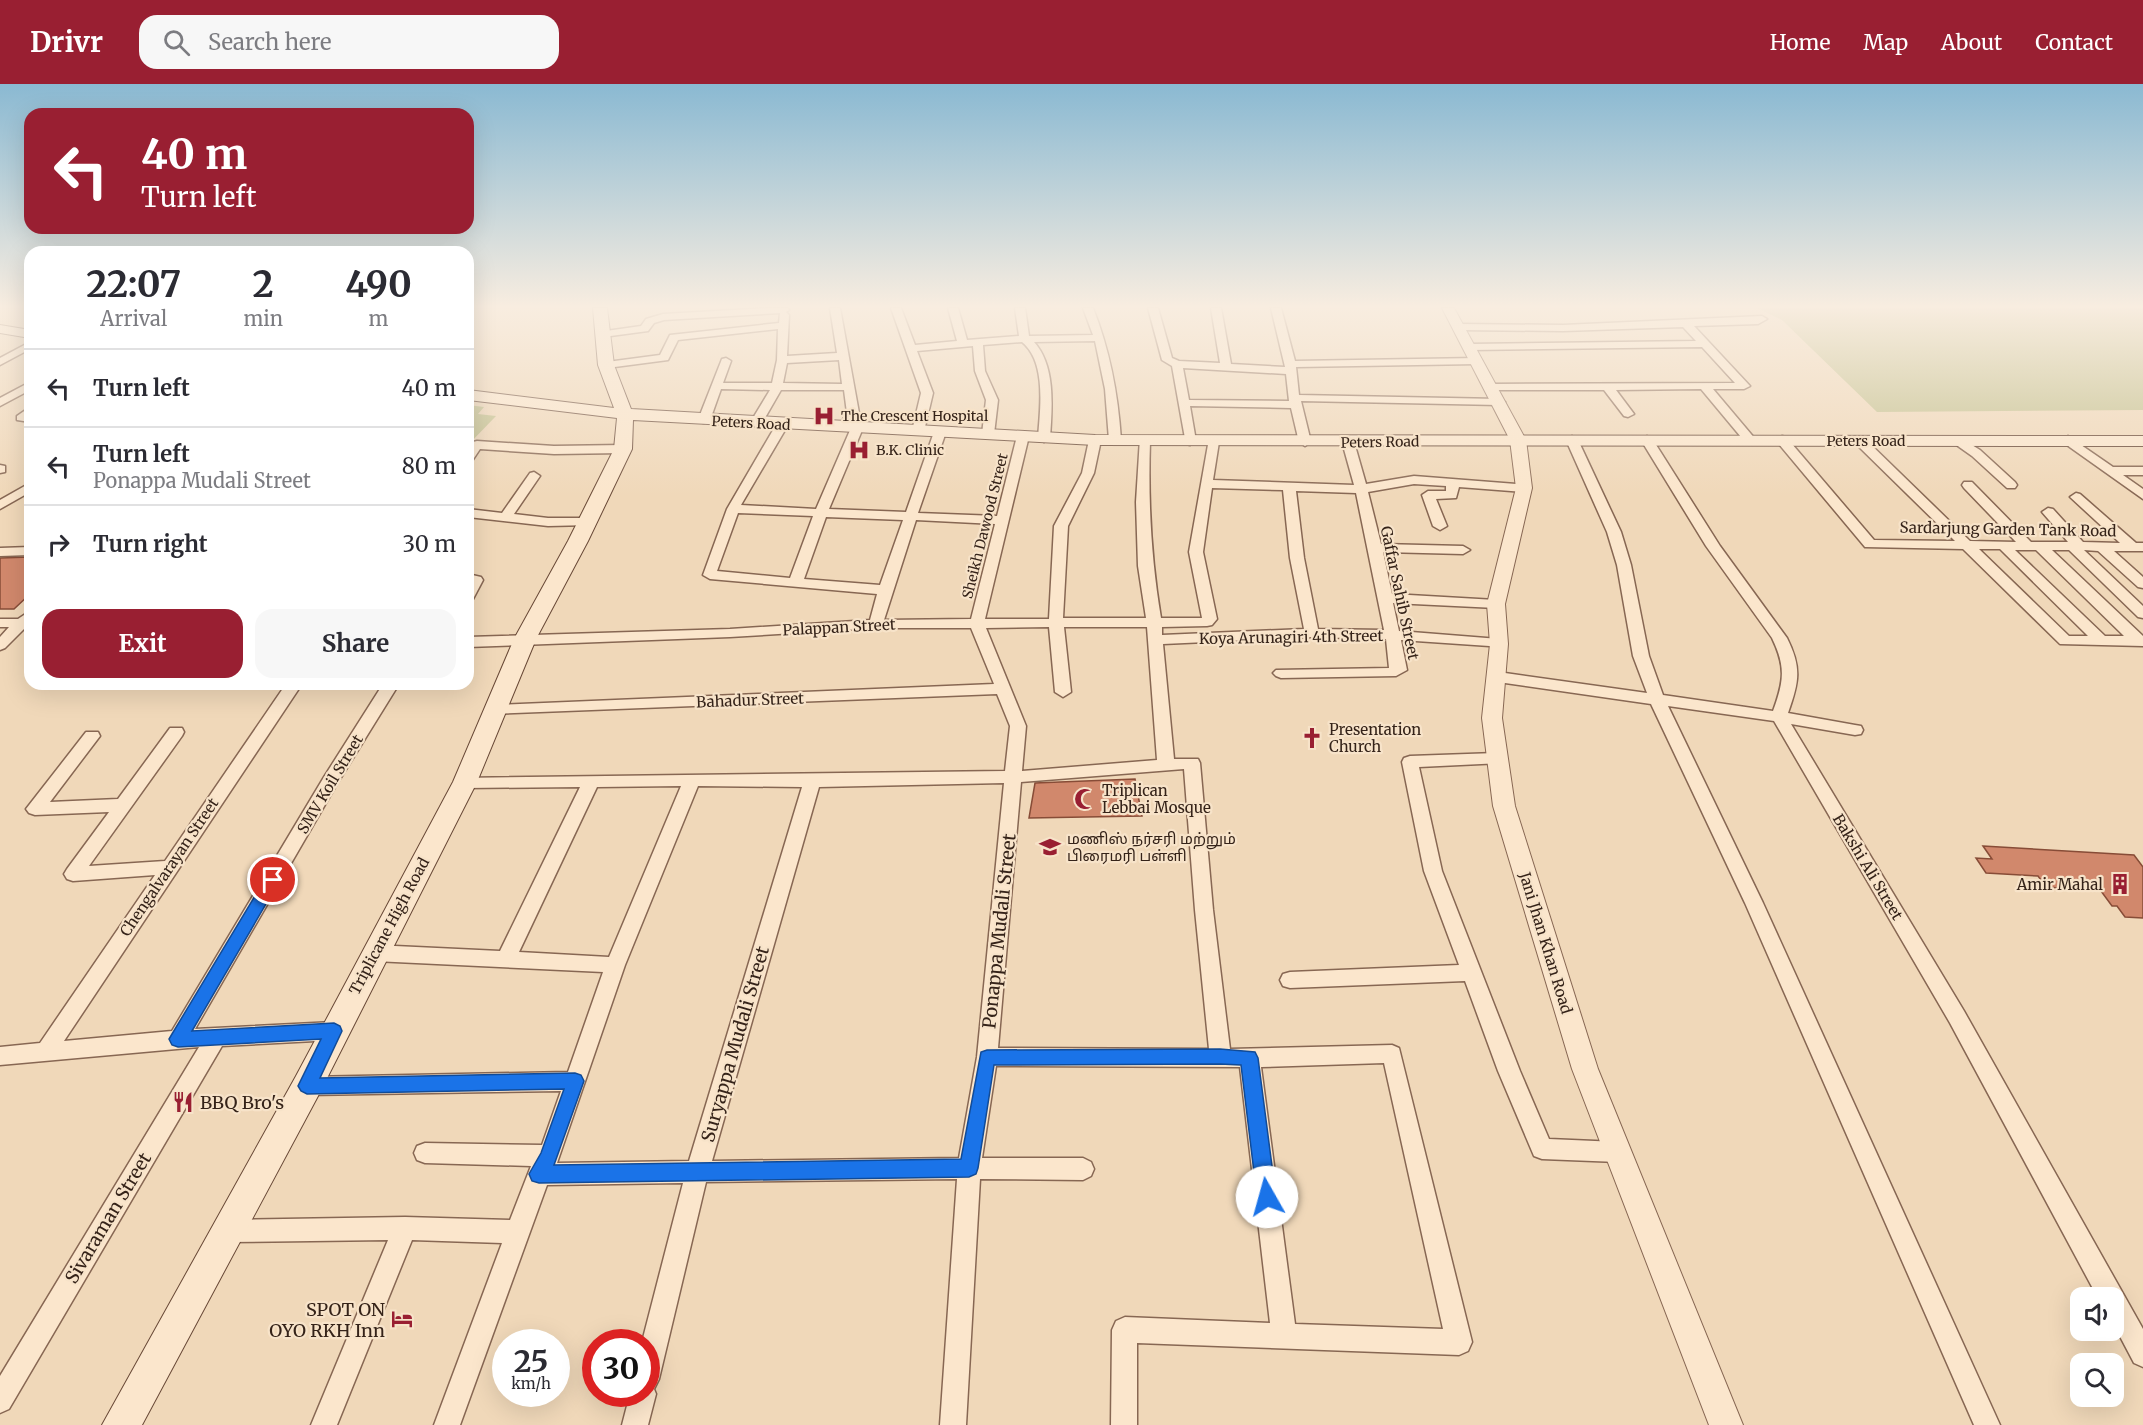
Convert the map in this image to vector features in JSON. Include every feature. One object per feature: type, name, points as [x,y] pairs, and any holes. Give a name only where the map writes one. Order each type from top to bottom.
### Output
[{"type":"main road","points":[[609,371],[626,414]]},
{"type":"main road","name":"Peters Road","points":[[474,396],[626,414],[704,420],[1095,440],[1348,442],[2141,439]]},
{"type":"main road","name":"Triplicane High Road","points":[[121,1425],[307,1086],[374,953],[465,782],[525,639],[623,449],[626,414]]},
{"type":"street","points":[[704,420],[723,371]]},
{"type":"street","points":[[756,423],[777,387],[780,371]]},
{"type":"street","points":[[795,584],[851,428],[853,413],[846,371]]},
{"type":"street","points":[[918,431],[927,393],[920,371]]},
{"type":"street","points":[[980,371],[992,400],[988,434]]},
{"type":"street","points":[[1042,371],[1047,410],[1044,438]]},
{"type":"street","points":[[1107,371],[1113,398],[1115,440]]},
{"type":"street","points":[[1178,371],[1190,441]]},
{"type":"street","points":[[1290,371],[1294,402],[1305,442]]},
{"type":"street","name":"Jani Jhan Khan Road","points":[[1482,371],[1518,440],[1524,488],[1496,604],[1500,644],[1492,718],[1504,806],[1585,1068],[1726,1425]]},
{"type":"street","points":[[1491,387],[1741,386],[1744,384],[1731,371]]},
{"type":"street","points":[[719,386],[849,387]]},
{"type":"street","points":[[1704,386],[1750,440]]},
{"type":"street","points":[[1608,387],[1628,414]]},
{"type":"street","points":[[0,404],[24,389]]},
{"type":"street","points":[[1184,403],[1499,402]]},
{"type":"street","points":[[782,425],[733,509],[710,575],[885,590]]},
{"type":"street","points":[[876,624],[885,590],[940,432]]},
{"type":"street","name":"Sheikh Dawood Street","points":[[976,624],[1023,436]]},
{"type":"street","points":[[1063,692],[1056,622],[1061,525],[1088,474],[1095,440]]},
{"type":"street","points":[[1572,440],[1614,532],[1624,565],[1641,656],[1657,699],[1754,903],[1987,1425]]},
{"type":"street","points":[[1647,440],[1723,562],[1751,597],[1783,647],[1789,661],[1792,678],[1779,717]]},
{"type":"street","name":"Sardarjung Garden Tank Road","points":[[1782,440],[1872,544],[2138,547]]},
{"type":"street","points":[[2068,440],[2143,495]]},
{"type":"street","points":[[1144,441],[1142,502],[1145,566],[1154,622],[1166,765]]},
{"type":"street","points":[[1860,441],[2066,641],[2140,641]]},
{"type":"street","points":[[1959,441],[1976,453],[2011,485]]},
{"type":"street","points":[[1214,442],[1207,484],[1362,489],[1414,480],[1524,488]]},
{"type":"street","name":"Gaffar Sahib Street","points":[[1281,673],[1391,674],[1399,670],[1362,489],[1348,442]]},
{"type":"street","points":[[474,450],[477,446],[554,450],[623,449]]},
{"type":"street","points":[[2112,471],[2143,471]]},
{"type":"street","points":[[506,517],[534,476]]},
{"type":"street","points":[[1440,526],[1428,495],[1452,495],[1453,483]]},
{"type":"street","name":"Palappan Street","points":[[474,642],[730,633],[876,624],[1207,622],[1210,619],[1196,552],[1207,484]]},
{"type":"street","points":[[1968,485],[2140,641]]},
{"type":"street","points":[[1289,487],[1297,558],[1312,633]]},
{"type":"street","points":[[0,505],[24,490]]},
{"type":"street","points":[[2076,497],[2138,547]]},
{"type":"street","points":[[733,509],[1002,520]]},
{"type":"street","points":[[2048,512],[2077,547],[2143,614]]},
{"type":"street","points":[[474,514],[548,522],[586,522]]},
{"type":"street","points":[[2006,547],[2101,641]]},
{"type":"street","points":[[2102,547],[2143,584]]},
{"type":"street","points":[[1374,548],[1463,550]]},
{"type":"street","points":[[0,552],[24,551]]},
{"type":"street","points":[[1386,598],[1496,604]]},
{"type":"street","points":[[0,623],[24,619]]},
{"type":"street","points":[[0,645],[24,621]]},
{"type":"street","name":"Ponappa Mudali Street","points":[[953,1425],[969,1168],[987,1057],[1018,726],[976,624]]},
{"type":"street","name":"Koya Arunagiri 4th Street","points":[[1155,640],[1312,633],[1392,635],[1500,644]]},
{"type":"street","points":[[1498,677],[1855,730]]},
{"type":"street","name":"Bahadur Street","points":[[496,710],[1003,689]]},
{"type":"street","name":"Chengalvarayan Street","points":[[45,1051],[290,690]]},
{"type":"street","name":"SMV Koil Street","points":[[178,1039],[330,781],[387,690]]},
{"type":"street","name":"Bakshi Ali Street","points":[[1779,717],[1957,1017],[2106,1287]]},
{"type":"street","points":[[170,867],[73,874],[176,732]]},
{"type":"street","points":[[92,736],[35,809],[122,805]]},
{"type":"street","points":[[1496,759],[1410,762],[1433,871],[1509,1071],[1542,1149],[1618,1152]]},
{"type":"street","points":[[465,782],[693,780],[812,782],[1014,777],[1192,763],[1204,910],[1220,1056]]},
{"type":"street","points":[[447,1425],[575,1081],[615,965],[693,780]]},
{"type":"street","points":[[507,958],[591,782]]},
{"type":"street","name":"Suryappa Mudali Street","points":[[659,1329],[698,1173],[812,782]]},
{"type":"street","points":[[374,953],[615,965]]},
{"type":"street","points":[[1290,980],[1472,973]]},
{"type":"street","points":[[0,1056],[178,1039],[334,1031]]},
{"type":"street","name":"Sivaraman Street","points":[[0,1400],[216,1037]]},
{"type":"street","points":[[987,1057],[1220,1056],[1249,1058],[1392,1054],[1459,1342],[1125,1330],[1124,1425]]},
{"type":"street","points":[[1249,1058],[1284,1336]]},
{"type":"street","points":[[307,1086],[575,1081]]},
{"type":"street","points":[[425,1153],[544,1165],[698,1173],[969,1168],[1083,1169]]},
{"type":"street","points":[[228,1231],[405,1228],[519,1232]]},
{"type":"street","points":[[324,1425],[405,1228]]},
{"type":"street","name":"Bakshi Ali Street","points":[[2124,1319],[2143,1354]]},
{"type":"street","points":[[635,1425],[640,1407]]},
{"type":"shaded area","points":[[1834,371],[2143,371],[2143,410],[1877,412]]},
{"type":"shaded area","points":[[474,406],[484,407],[478,414],[496,416],[474,439]]},
{"type":"building","points":[[24,557],[24,600],[14,609],[0,609],[0,558]]},
{"type":"building","name":"Triplican Lebbai Mosque","points":[[1135,779],[1142,816],[1029,818],[1035,783]]},
{"type":"building","name":"Amir Mahal","points":[[1983,846],[2134,855],[2143,867],[2143,918],[2125,917],[2117,906],[2112,906],[2101,891],[2046,887],[2038,876],[1986,873],[1976,858],[1992,859]]},
{"type":"place","name":"The Crescent Hospital","points":[[824,416]]},
{"type":"place","name":"B.K. Clinic","points":[[859,450]]},
{"type":"place","name":"Presentation Church","points":[[1312,738]]},
{"type":"place","name":"Triplican Lebbai Mosque","points":[[1085,799]]},
{"type":"place","name":"மணிஸ் நர்சரி மற்றும் பிரைமரி பள்ளி","points":[[1050,847]]},
{"type":"place","name":"Amir Mahal","points":[[2120,884]]},
{"type":"place","name":"BBQ Bro's","points":[[183,1102]]},
{"type":"place","name":"SPOT ON OYO RKH Inn","points":[[402,1319]]},
{"type":"route","points":[[273,880],[178,1039],[334,1031],[307,1086],[575,1081],[549,1156],[539,1174],[969,1168],[987,1057],[1220,1056],[1249,1058],[1267,1197]]}]
